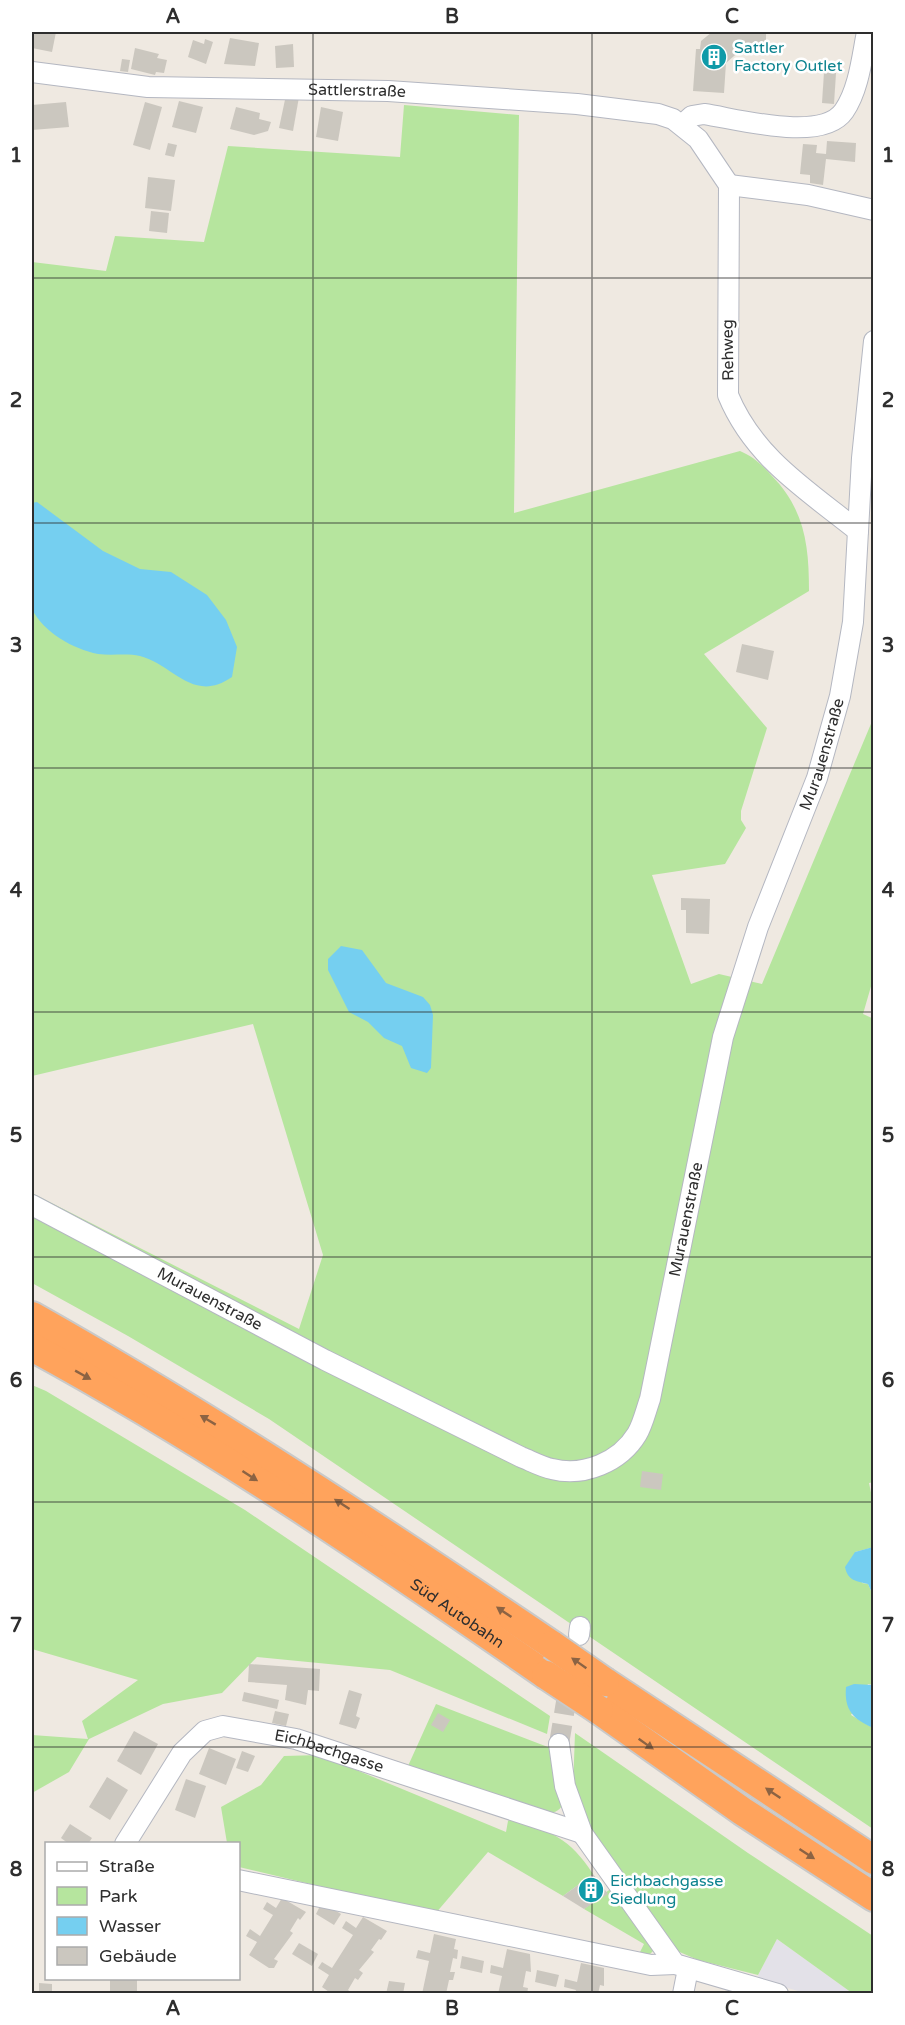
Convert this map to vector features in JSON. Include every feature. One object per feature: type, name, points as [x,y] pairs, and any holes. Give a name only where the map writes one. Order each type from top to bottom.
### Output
[{"type":"highway","name":"Süd Autobahn","points":[[32,1316],[115,1363],[294,1472],[873,1860]]},
{"type":"highway","name":"Süd Autobahn","points":[[32,1347],[102,1385],[244,1472],[402,1575],[742,1811],[873,1897]]},
{"type":"street","points":[[867,32],[850,99],[844,112],[829,124],[812,128],[786,126],[704,114],[692,116],[682,124],[704,147],[729,185],[808,195],[873,210]]},
{"type":"street","name":"Sattlerstraße","points":[[32,72],[148,87],[388,91],[577,104],[658,114],[682,124]]},
{"type":"street","name":"Rehweg","points":[[729,185],[728,395],[751,439],[776,465],[858,531]]},
{"type":"street","name":"Murauenstraße","points":[[32,1205],[325,1360],[521,1457],[553,1470],[576,1470],[600,1467],[627,1449],[639,1431],[650,1399],[723,1037],[758,927],[817,778],[840,696],[853,622],[867,395],[873,341]]},
{"type":"street","name":"Eichbachgasse","points":[[126,1842],[182,1754],[205,1731],[223,1726],[296,1739],[582,1833]]},
{"type":"street","points":[[559,1744],[565,1786],[582,1833],[682,1966],[683,1994]]},
{"type":"street","points":[[240,1880],[651,1965],[682,1966],[778,1994]]},
{"type":"shaded area","points":[[777,1939],[852,1993],[805,1993],[760,1980],[758,1975]]},
{"type":"green space","points":[[404,105],[519,115],[514,513],[740,451],[761,465],[783,489],[792,502],[803,529],[808,559],[809,591],[704,654],[767,728],[741,811],[741,820],[746,828],[725,864],[652,875],[691,984],[719,974],[762,984],[873,719],[874,976],[863,1014],[874,1019],[874,1482],[869,1483],[873,1502],[874,1547],[855,1552],[862,1583],[868,1584],[872,1593],[874,1685],[868,1684],[851,1715],[873,1728],[873,1829],[269,1419],[128,1336],[32,1283],[32,1193],[299,1329],[323,1255],[253,1024],[32,1076],[32,262],[106,271],[115,236],[204,242],[228,146],[400,157]]},
{"type":"green space","points":[[32,1385],[46,1391],[245,1510],[550,1716],[547,1734],[390,1670],[257,1657],[222,1693],[163,1704],[89,1739],[69,1772],[32,1793],[32,1735],[88,1739],[82,1721],[138,1680],[32,1649]]},
{"type":"green space","points":[[436,1704],[553,1749],[563,1804],[559,1810],[540,1813],[408,1766]]},
{"type":"green space","points":[[575,1733],[873,1936],[873,1993],[852,1993],[777,1939],[758,1975],[698,1960],[675,1950],[584,1822],[573,1789]]},
{"type":"green space","points":[[320,1755],[506,1832],[508,1821],[512,1817],[549,1832],[568,1844],[593,1874],[563,1896],[488,1852],[435,1914],[240,1867],[240,1842],[227,1842],[221,1807],[261,1785],[284,1756]]},
{"type":"green space","points":[[613,1887],[655,1949],[650,1954],[639,1954],[644,1944],[584,1909]]},
{"type":"water","points":[[37,502],[103,551],[140,569],[171,572],[207,595],[226,620],[237,647],[232,677],[218,684],[195,685],[140,656],[103,655],[88,652],[69,644],[43,625],[32,609],[32,503]]},
{"type":"water","points":[[341,946],[362,950],[386,983],[423,997],[430,1005],[433,1015],[431,1068],[427,1073],[411,1068],[402,1046],[384,1038],[368,1022],[349,1012],[328,970],[328,959]]},
{"type":"water","points":[[874,1547],[873,1620],[872,1593],[868,1584],[850,1578],[845,1567],[855,1552]]},
{"type":"water","points":[[854,1684],[873,1685],[873,1728],[855,1717],[848,1708],[846,1687]]},
{"type":"building","points":[[32,32],[56,32],[52,52],[32,48]]},
{"type":"building","name":"Sattler Factory Outlet","points":[[712,32],[766,32],[766,42],[757,51],[742,49],[726,63],[724,93],[693,91],[696,49],[700,49],[701,41]]},
{"type":"building","points":[[230,38],[259,43],[255,66],[224,64]]},
{"type":"building","points":[[205,39],[213,42],[206,64],[188,57],[193,40],[204,44]]},
{"type":"building","points":[[293,44],[294,67],[276,68],[275,46]]},
{"type":"building","points":[[135,48],[159,54],[157,58],[167,60],[164,73],[156,72],[155,75],[131,69]]},
{"type":"building","points":[[122,59],[130,60],[128,72],[120,71]]},
{"type":"building","points":[[824,72],[836,73],[834,104],[822,103]]},
{"type":"building","points":[[286,95],[299,97],[293,131],[279,128]]},
{"type":"building","points":[[179,101],[203,107],[196,133],[172,127]]},
{"type":"building","points":[[66,102],[69,127],[32,130],[32,105]]},
{"type":"building","points":[[145,102],[162,107],[150,150],[133,145]]},
{"type":"building","points":[[236,107],[260,113],[259,119],[271,122],[268,131],[254,135],[230,129]]},
{"type":"building","points":[[321,107],[343,112],[338,141],[316,137]]},
{"type":"building","points":[[827,141],[856,143],[855,162],[826,159],[823,185],[810,183],[810,175],[800,174],[803,144],[817,145],[816,153],[826,154]]},
{"type":"building","points":[[168,143],[177,145],[174,157],[165,155]]},
{"type":"building","points":[[148,177],[175,180],[171,211],[145,208]]},
{"type":"building","points":[[151,211],[169,213],[167,233],[149,231]]},
{"type":"building","points":[[742,644],[774,651],[768,680],[736,672]]},
{"type":"building","points":[[681,898],[710,899],[709,934],[686,933],[686,910],[681,910]]},
{"type":"building","points":[[642,1471],[663,1474],[661,1490],[640,1487]]},
{"type":"building","points":[[249,1664],[320,1669],[319,1691],[308,1690],[306,1705],[285,1700],[287,1685],[248,1682]]},
{"type":"building","points":[[349,1690],[362,1694],[356,1716],[360,1718],[356,1729],[339,1724]]},
{"type":"building","points":[[244,1692],[279,1700],[277,1709],[242,1701]]},
{"type":"building","points":[[275,1711],[289,1714],[286,1726],[272,1723]]},
{"type":"building","points":[[438,1713],[450,1720],[443,1732],[431,1725]]},
{"type":"building","points":[[134,1731],[158,1744],[141,1775],[117,1761]]},
{"type":"building","points":[[209,1748],[236,1759],[226,1785],[199,1774]]},
{"type":"building","points":[[242,1751],[255,1756],[248,1772],[236,1768]]},
{"type":"building","points":[[107,1777],[128,1790],[110,1820],[89,1807]]},
{"type":"building","points":[[186,1779],[206,1786],[195,1818],[175,1810]]},
{"type":"building","points":[[70,1824],[92,1838],[89,1842],[66,1842],[61,1838]]},
{"type":"building","points":[[593,1874],[608,1894],[584,1909],[563,1896]]},
{"type":"building","points":[[282,1898],[306,1912],[300,1920],[298,1918],[290,1931],[293,1933],[274,1959],[278,1961],[274,1968],[269,1968],[249,1955],[257,1942],[246,1936],[250,1929],[260,1936],[273,1915],[263,1909],[267,1902],[276,1908]]},
{"type":"building","points":[[322,1902],[341,1914],[334,1925],[316,1914]]},
{"type":"building","points":[[363,1917],[387,1931],[371,1950],[374,1952],[359,1970],[363,1973],[358,1980],[355,1978],[348,1990],[353,1994],[332,1994],[322,1987],[329,1975],[318,1968],[322,1962],[332,1968],[353,1935],[342,1928],[346,1921],[356,1928]]},
{"type":"building","points":[[434,1934],[456,1939],[454,1949],[458,1950],[457,1959],[453,1958],[450,1972],[455,1972],[453,1980],[449,1980],[446,1994],[422,1994],[429,1961],[416,1958],[418,1950],[430,1953]]},
{"type":"building","points":[[299,1943],[318,1954],[312,1966],[292,1954]]},
{"type":"building","points":[[507,1949],[530,1954],[531,1972],[526,1971],[523,1987],[528,1988],[527,1994],[498,1994],[502,1976],[490,1973],[491,1965],[503,1968]]},
{"type":"building","points":[[462,1956],[484,1961],[482,1973],[460,1968]]},
{"type":"building","points":[[581,1963],[604,1968],[604,1986],[600,1985],[598,1994],[575,1994],[576,1990],[564,1987],[565,1979],[577,1982]]},
{"type":"building","points":[[537,1970],[559,1975],[556,1987],[535,1982]]},
{"type":"building","points":[[110,1980],[137,1980],[137,1994],[110,1994]]},
{"type":"building","points":[[389,1981],[405,1983],[403,1994],[386,1994]]},
{"type":"building","points":[[39,1983],[52,1984],[52,1994],[39,1994]]},
{"type":"tunnel","points":[[559,1744],[570,1678]]},
{"type":"place","name":"Sattler Factory Outlet","points":[[714,57]]},
{"type":"place","name":"Eichbachgasse Siedlung","points":[[591,1890]]}]
